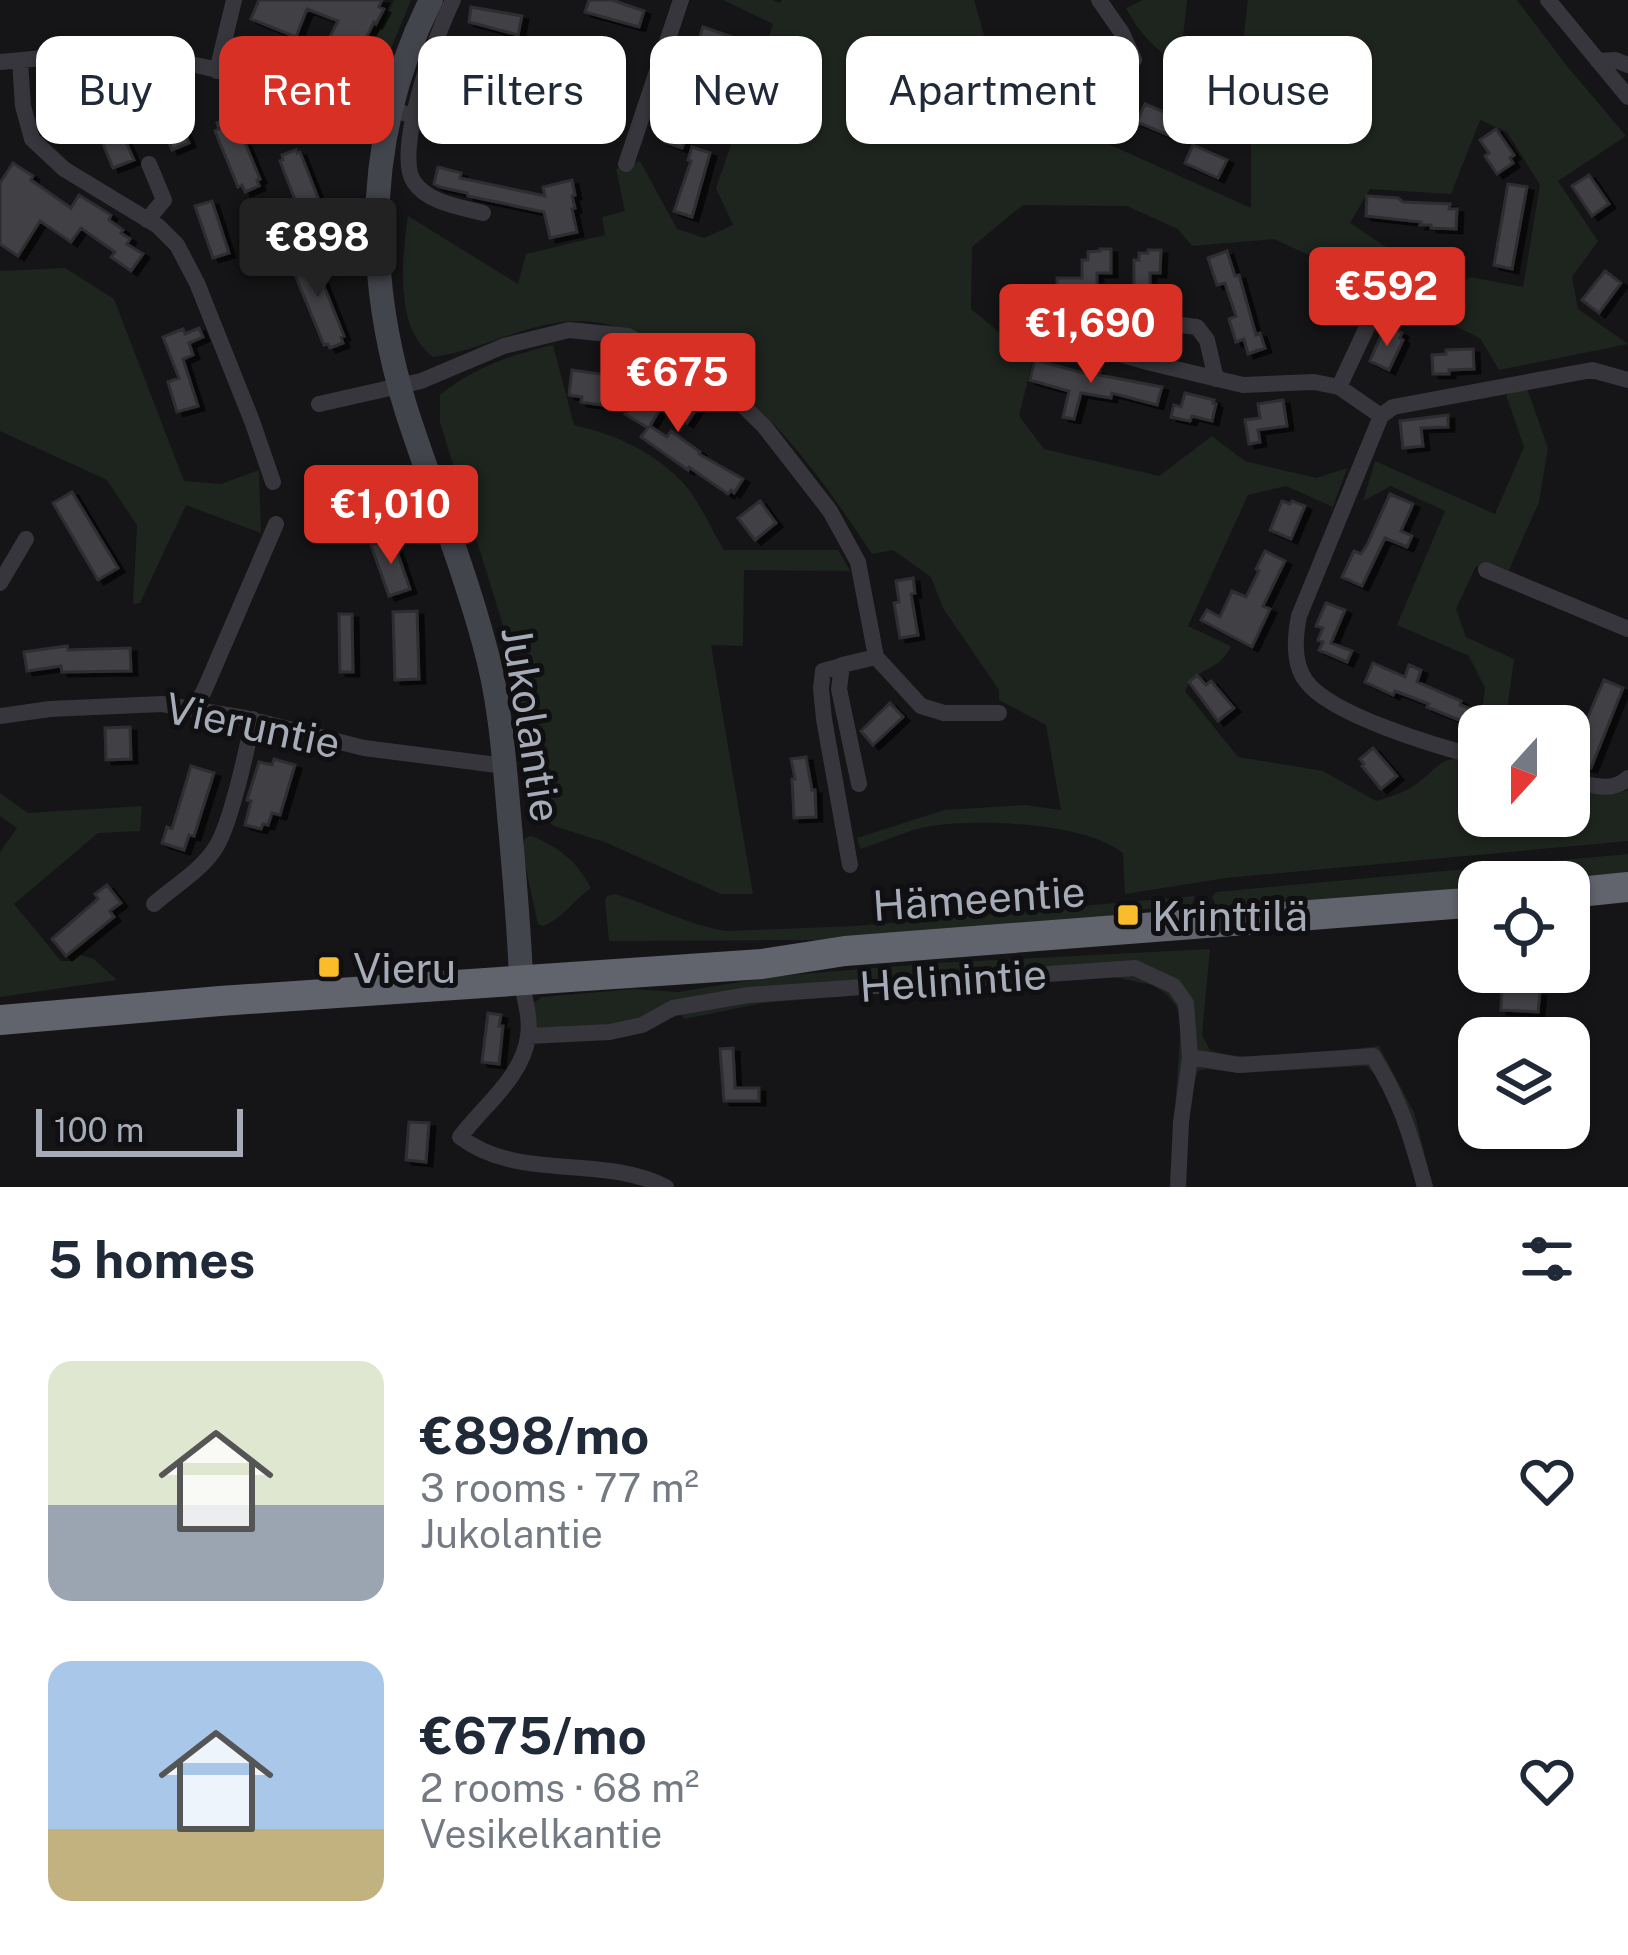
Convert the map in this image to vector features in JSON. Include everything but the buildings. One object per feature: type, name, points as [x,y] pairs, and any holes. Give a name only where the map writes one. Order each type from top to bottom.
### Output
[{"type":"highway","points":[[1590,891],[1628,886]]},
{"type":"highway","name":"Hämeentie","points":[[0,1020],[262,1000],[521,972],[762,964],[845,951],[1458,904]]},
{"type":"street","points":[[0,62],[107,52],[164,58],[217,71],[234,0]]},
{"type":"street","name":"Jukolantie","points":[[394,93],[431,0]]},
{"type":"street","points":[[453,0],[427,63],[407,159],[413,182],[428,194],[482,213]]},
{"type":"street","points":[[626,164],[681,0]]},
{"type":"street","points":[[1099,0],[1123,36]]},
{"type":"street","points":[[1548,0],[1628,97]]},
{"type":"street","points":[[20,61],[23,106],[32,139],[64,169],[147,220],[177,245],[197,283],[273,482]]},
{"type":"street","points":[[1598,61],[1628,65]]},
{"type":"street","points":[[394,110],[415,117]]},
{"type":"street","name":"Jukolantie","points":[[382,144],[377,257],[384,316],[400,387],[485,645],[505,766],[521,972]]},
{"type":"street","points":[[147,220],[164,200],[149,164]]},
{"type":"street","points":[[1339,387],[1388,282],[1402,278],[1440,284],[1450,277]]},
{"type":"street","points":[[1216,379],[1207,340],[1197,327],[1079,321],[1072,332],[1082,343],[1216,379],[1243,385],[1314,382],[1339,387],[1381,416]]},
{"type":"street","points":[[320,404],[421,382],[504,346],[568,330],[628,336],[727,390],[764,426],[830,511],[858,562],[876,657],[920,706],[944,713],[999,713]]},
{"type":"street","points":[[1458,751],[1387,729],[1352,711],[1314,688],[1299,665],[1299,616],[1381,416],[1409,402],[1592,370],[1628,380]]},
{"type":"street","points":[[194,707],[275,524]]},
{"type":"street","points":[[0,583],[26,539]]},
{"type":"street","points":[[1486,570],[1628,629]]},
{"type":"street","points":[[850,865],[824,718],[823,671],[876,657]]},
{"type":"street","points":[[841,666],[839,689],[859,784]]},
{"type":"street","name":"Vieruntie","points":[[0,716],[145,703],[194,707],[364,748],[505,766]]},
{"type":"street","points":[[154,904],[216,847],[253,719]]},
{"type":"street","points":[[1590,784],[1617,787],[1628,778]]},
{"type":"street","name":"Helinintie","points":[[528,1036],[626,1029],[673,1008],[748,995],[1135,968],[1174,986],[1186,1003],[1190,1057],[1178,1187]]},
{"type":"street","points":[[521,972],[528,1036],[507,1082],[460,1137],[503,1159],[639,1176],[666,1187]]},
{"type":"street","points":[[1190,1057],[1239,1065],[1373,1056],[1407,1121],[1424,1187]]},
{"type":"shaded area","points":[[394,0],[411,0],[394,41],[394,36],[375,36]]},
{"type":"shaded area","points":[[723,0],[974,0],[984,36],[846,36],[846,144],[1108,144],[1251,208],[1251,144],[1372,144],[1372,36],[1244,36],[1248,0],[1517,0],[1626,136],[1558,181],[1598,241],[1572,277],[1578,309],[1628,344],[1499,370],[1480,338],[1398,299],[1452,288],[1470,277],[1523,287],[1540,185],[1507,132],[1480,120],[1451,194],[1370,189],[1350,223],[1401,257],[1385,262],[1367,282],[1274,239],[1192,246],[1178,229],[1127,206],[1023,205],[972,247],[971,309],[1000,333],[1060,333],[1057,345],[1036,346],[1019,416],[1044,449],[1159,476],[1212,436],[1245,461],[1316,478],[1347,468],[1333,507],[1286,486],[1248,495],[1188,626],[1231,646],[1185,691],[1238,757],[1323,771],[1376,801],[1411,788],[1437,767],[1458,759],[1458,837],[1590,837],[1590,790],[1615,794],[1628,790],[1628,841],[1226,878],[1125,894],[1123,853],[1058,829],[1003,823],[931,826],[860,849],[857,838],[944,810],[1025,805],[1061,810],[1046,725],[999,700],[999,690],[943,608],[931,577],[893,550],[872,554],[772,422],[710,369],[674,348],[613,326],[574,321],[433,357],[420,344],[406,311],[403,272],[408,216],[518,284],[526,254],[605,235],[602,217],[625,211],[616,169],[640,161],[677,229],[704,238],[733,225],[716,188],[731,144],[822,144],[822,36],[769,36],[773,24]]},
{"type":"shaded area","points":[[1143,0],[1187,0],[1183,36],[1163,36],[1163,53],[1126,8]]},
{"type":"shaded area","points":[[65,268],[114,299],[184,481],[221,484],[259,470],[261,533],[186,505],[140,603],[133,604],[137,525],[107,480],[0,431],[0,271]]},
{"type":"shaded area","points":[[553,345],[574,425],[634,446],[672,472],[695,499],[724,550],[838,550],[850,571],[744,570],[743,646],[711,645],[753,894],[721,894],[607,843],[554,826],[530,806],[511,651],[440,422],[440,395],[493,363]]},
{"type":"shaded area","points":[[1527,388],[1548,448],[1539,502],[1509,570],[1490,563],[1486,570],[1476,566],[1456,609],[1466,637],[1514,659],[1508,705],[1483,705],[1485,688],[1469,656],[1397,625],[1445,511],[1391,486],[1363,501],[1375,461],[1495,514],[1524,447],[1506,395]]},
{"type":"shaded area","points":[[0,793],[28,813],[142,806],[140,831],[98,833],[14,904],[61,961],[73,961],[80,955],[94,959],[117,980],[0,997],[0,852],[17,828],[0,816]]},
{"type":"shaded area","points":[[531,836],[567,856],[591,888],[543,926],[538,924],[522,850],[525,838]]},
{"type":"shaded area","points":[[1628,854],[1628,873],[1590,878],[1590,861],[1552,861]]},
{"type":"shaded area","points":[[1458,870],[1458,890],[1223,909],[1212,897],[1216,892]]},
{"type":"shaded area","points":[[615,894],[727,931],[855,926],[1195,896],[1187,910],[1143,909],[1091,920],[851,940],[609,941],[605,901]]},
{"type":"shaded area","points":[[1210,949],[1202,1035],[1210,1050],[1270,1057],[1379,1046],[1414,1112],[1433,1187],[1386,1085],[1366,1066],[1198,1071],[1182,1181],[1170,1179],[1181,1022],[1166,994],[1152,985],[1114,977],[763,1003],[685,1019],[673,1008],[610,1032],[528,1036],[526,1008],[542,997],[634,989],[678,992],[777,976],[936,963]]},
{"type":"place","name":"Krinttilä","points":[[1128,915]]},
{"type":"place","name":"Vieru","points":[[329,967]]}]
